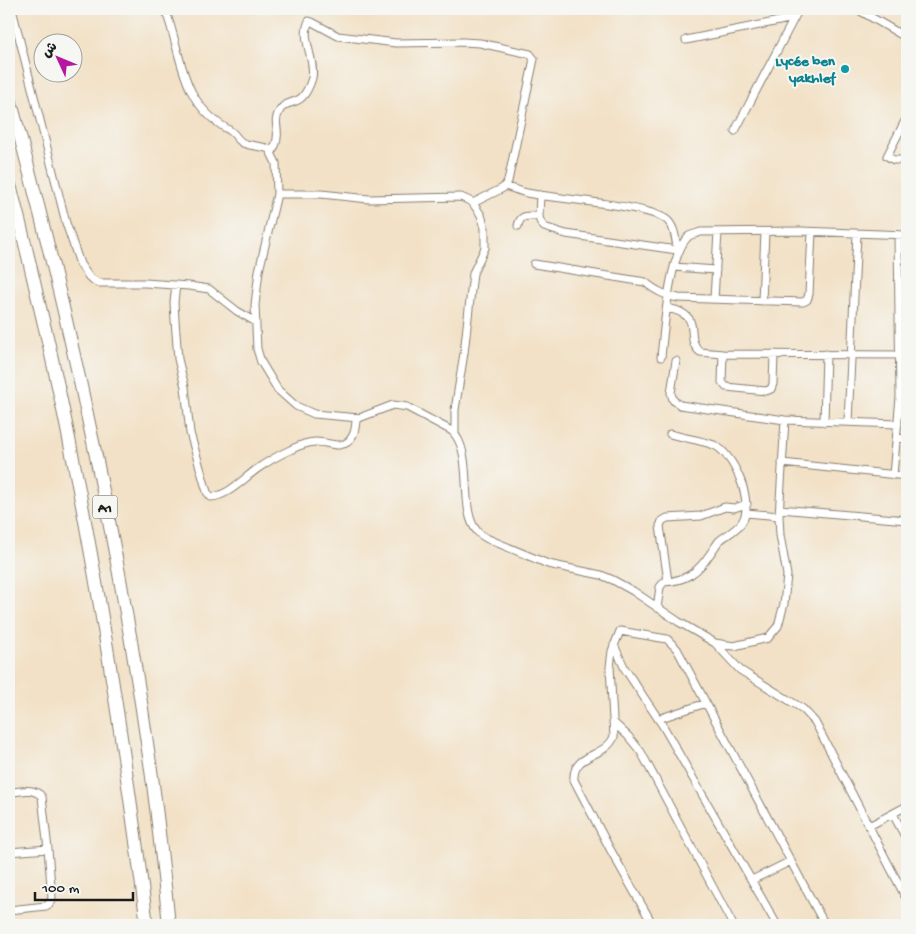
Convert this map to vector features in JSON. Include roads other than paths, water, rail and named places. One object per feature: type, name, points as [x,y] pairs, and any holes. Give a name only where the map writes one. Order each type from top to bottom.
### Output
[{"type":"highway","name":"A1","points":[[9,95],[45,232],[80,384],[120,578],[152,778],[170,925]]},
{"type":"highway","name":"A1","points":[[9,182],[65,416],[78,484],[120,726],[147,925]]},
{"type":"street","points":[[12,9],[66,223],[80,264],[90,277],[98,282],[176,285],[209,289],[237,312],[256,322]]},
{"type":"street","points":[[166,9],[181,67],[198,102],[215,122],[232,132],[241,142],[264,147],[272,152],[276,163],[277,194],[256,288],[256,322],[257,349],[261,362],[278,390],[286,399],[304,411],[314,414],[356,418],[393,405],[407,407],[455,433]]},
{"type":"street","points":[[735,131],[800,9]]},
{"type":"street","points":[[856,9],[907,38]]},
{"type":"street","points":[[686,40],[794,18]]},
{"type":"street","points":[[272,152],[278,138],[277,114],[284,106],[298,100],[303,95],[312,77],[313,64],[307,36],[308,22],[312,22],[338,36],[396,43],[480,43],[530,54],[534,59],[511,167],[505,186],[473,203]]},
{"type":"street","points":[[907,117],[905,125],[887,156],[894,160],[907,160]]},
{"type":"street","points":[[505,186],[526,193],[614,205],[656,214],[669,221],[678,252]]},
{"type":"street","points":[[277,194],[321,194],[368,199],[461,197],[473,203],[484,228],[485,248],[473,273],[455,410],[455,433],[464,458],[471,521],[477,532],[497,544],[548,564],[601,575],[623,585],[715,643],[734,646],[759,641],[768,638],[778,626],[784,604],[787,575],[780,535],[785,420]]},
{"type":"street","points":[[540,195],[539,216],[544,227],[566,234],[678,252]]},
{"type":"street","points":[[518,226],[519,219],[522,217],[539,216]]},
{"type":"street","points":[[661,357],[668,296],[674,267],[678,252],[689,236],[700,232],[812,232],[907,235]]},
{"type":"street","points":[[714,299],[718,232]]},
{"type":"street","points":[[762,301],[765,232]]},
{"type":"street","points":[[534,264],[645,282],[650,287],[668,296],[803,302],[807,300],[808,294],[812,232]]},
{"type":"street","points":[[848,422],[857,234]]},
{"type":"street","points":[[893,475],[898,424],[904,397],[904,355],[898,235]]},
{"type":"street","points":[[674,267],[716,270]]},
{"type":"street","points":[[899,270],[907,270]]},
{"type":"street","points":[[176,285],[174,302],[176,344],[185,387],[189,427],[207,492],[211,497],[228,490],[257,469],[290,450],[308,443],[317,442],[340,445],[345,443],[356,431],[356,418]]},
{"type":"street","points":[[667,308],[683,313],[689,318],[694,345],[700,352],[723,354],[904,355]]},
{"type":"street","points":[[723,354],[722,382],[726,388],[766,391],[771,389],[773,384],[774,354]]},
{"type":"street","points":[[824,422],[826,354]]},
{"type":"street","points":[[676,361],[671,393],[673,400],[677,404],[785,420],[898,424]]},
{"type":"street","points":[[657,608],[660,587],[664,582],[689,576],[700,569],[718,542],[738,527],[747,513],[747,504],[736,468],[726,454],[715,446],[670,434]]},
{"type":"street","points":[[897,438],[907,439]]},
{"type":"street","points":[[782,463],[907,476]]},
{"type":"street","points":[[668,582],[660,526],[662,521],[667,518],[701,516],[725,507],[734,508],[747,504]]},
{"type":"street","points":[[747,513],[780,512],[907,520]]},
{"type":"street","points":[[654,925],[610,850],[574,780],[576,768],[581,761],[600,752],[609,745],[614,737],[610,667],[614,645],[620,631],[667,639],[677,649],[825,925]]},
{"type":"street","points":[[715,643],[740,670],[803,709],[815,722],[906,896]]},
{"type":"street","points":[[614,645],[625,670],[658,719],[777,925]]},
{"type":"street","points":[[658,719],[706,703]]},
{"type":"street","points":[[614,722],[642,752],[733,925]]},
{"type":"street","points":[[9,793],[31,790],[40,794],[43,802],[52,893],[50,902],[46,906],[9,910]]},
{"type":"street","points":[[869,826],[907,806]]},
{"type":"street","points":[[893,814],[907,840]]},
{"type":"street","points":[[9,852],[48,849]]},
{"type":"street","points":[[752,880],[791,861]]},
{"type":"place","name":"Lycée ben yakhlef","points":[[845,69]]}]
